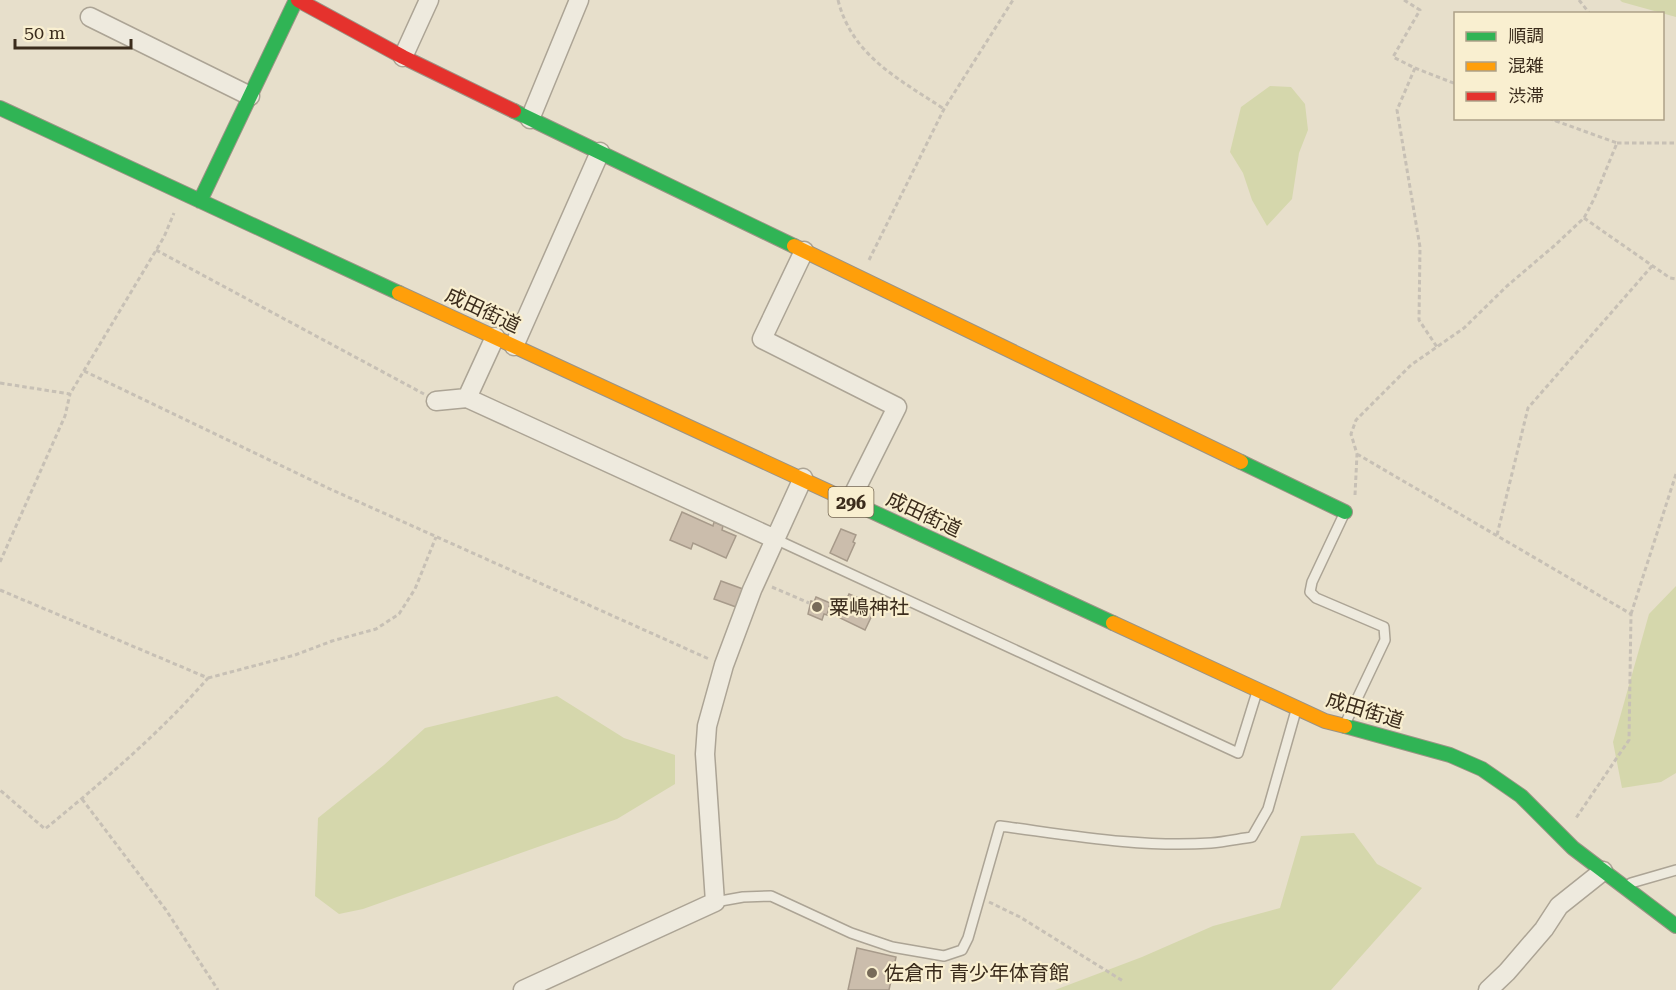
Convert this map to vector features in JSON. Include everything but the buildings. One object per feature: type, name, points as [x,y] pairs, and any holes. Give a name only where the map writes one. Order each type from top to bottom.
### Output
[{"type":"main road","points":[[200,201],[297,0],[403,57],[1345,512]]},
{"type":"main road","name":"成田街道","points":[[0,108],[1325,721],[1450,755],[1482,769],[1521,796],[1573,848],[1676,926]]},
{"type":"street","points":[[403,57],[429,0]]},
{"type":"street","points":[[530,118],[579,0]]},
{"type":"street","points":[[90,17],[250,96]]},
{"type":"street","points":[[513,346],[600,152]]},
{"type":"street","points":[[804,251],[762,339],[897,407],[850,501]]},
{"type":"street","points":[[467,398],[495,337]]},
{"type":"street","points":[[436,401],[467,398],[776,539]]},
{"type":"street","points":[[523,990],[715,902],[705,754],[707,726],[724,665],[756,580],[803,478]]},
{"type":"street","points":[[1496,988],[1544,929],[1559,906],[1603,871]]},
{"type":"lane","points":[[1345,512],[1312,582],[1310,592],[1316,598],[1384,627],[1385,640],[1345,725]]},
{"type":"lane","points":[[776,539],[1238,753],[1257,690]]},
{"type":"lane","points":[[715,902],[743,897],[771,896],[851,933],[892,947],[944,956],[962,950],[968,938],[1000,826],[1113,841],[1153,843],[1211,843],[1252,837],[1268,809],[1296,708]]},
{"type":"lane","points":[[1623,885],[1676,870]]},
{"type":"path","points":[[838,0],[843,17],[856,40],[880,67],[944,109]]},
{"type":"path","points":[[860,278],[944,109],[1013,0]]},
{"type":"path","points":[[1404,0],[1420,10],[1394,57],[1454,84]]},
{"type":"path","points":[[1579,0],[1588,12]]},
{"type":"path","points":[[1415,68],[1397,110],[1420,247],[1419,320],[1437,347]]},
{"type":"path","points":[[1556,120],[1617,143],[1676,143]]},
{"type":"path","points":[[1345,512],[1356,493],[1357,454],[1351,434],[1356,420],[1411,365],[1464,328],[1584,218],[1617,143]]},
{"type":"path","points":[[0,562],[65,416],[70,394],[156,250],[183,194]]},
{"type":"path","points":[[1584,218],[1670,278],[1676,279]]},
{"type":"path","points":[[156,250],[436,401]]},
{"type":"path","points":[[1497,535],[1528,408],[1653,266]]},
{"type":"path","points":[[84,371],[330,489],[724,665]]},
{"type":"path","points":[[0,382],[70,394]]},
{"type":"path","points":[[1357,454],[1631,614]]},
{"type":"path","points":[[1562,837],[1629,740],[1631,614],[1676,474]]},
{"type":"path","points":[[0,790],[45,830],[82,799],[187,701],[208,678],[295,655],[332,641],[376,629],[399,614],[415,589],[436,537]]},
{"type":"path","points":[[756,580],[808,603]]},
{"type":"path","points":[[0,590],[208,678]]},
{"type":"path","points":[[82,799],[166,910],[218,990]]},
{"type":"path","points":[[979,898],[1020,917],[1123,981]]},
{"type":"green space","points":[[1620,0],[1676,0],[1676,17],[1664,12]]},
{"type":"green space","points":[[1270,86],[1291,87],[1305,104],[1308,130],[1299,153],[1292,199],[1267,226],[1252,200],[1243,173],[1230,152],[1241,107]]},
{"type":"green space","points":[[1676,586],[1676,773],[1661,782],[1622,788],[1613,742],[1649,614]]},
{"type":"green space","points":[[557,696],[624,738],[675,755],[675,784],[617,819],[363,909],[339,914],[315,896],[318,818],[384,765],[425,728]]},
{"type":"green space","points":[[1354,833],[1377,864],[1422,888],[1331,990],[1055,990],[1142,957],[1213,926],[1280,908],[1301,836]]},
{"type":"traffic: fast","points":[[200,201],[296,0]]},
{"type":"traffic: fast","points":[[0,108],[399,293]]},
{"type":"traffic: fast","points":[[514,111],[794,246]]},
{"type":"traffic: fast","points":[[1241,462],[1345,512]]},
{"type":"traffic: fast","points":[[860,506],[1113,623]]},
{"type":"traffic: fast","points":[[1345,726],[1450,755],[1482,769],[1521,796],[1573,848],[1676,926]]},
{"type":"traffic: slow","points":[[794,246],[1241,462]]},
{"type":"traffic: slow","points":[[399,293],[860,506]]},
{"type":"traffic: slow","points":[[1113,623],[1325,721],[1345,726]]},
{"type":"traffic: jam","points":[[298,0],[403,57],[514,111]]},
{"type":"place","name":"粟嶋神社","points":[[817,607]]},
{"type":"place","name":"佐倉市 青少年体育館","points":[[872,973]]}]
